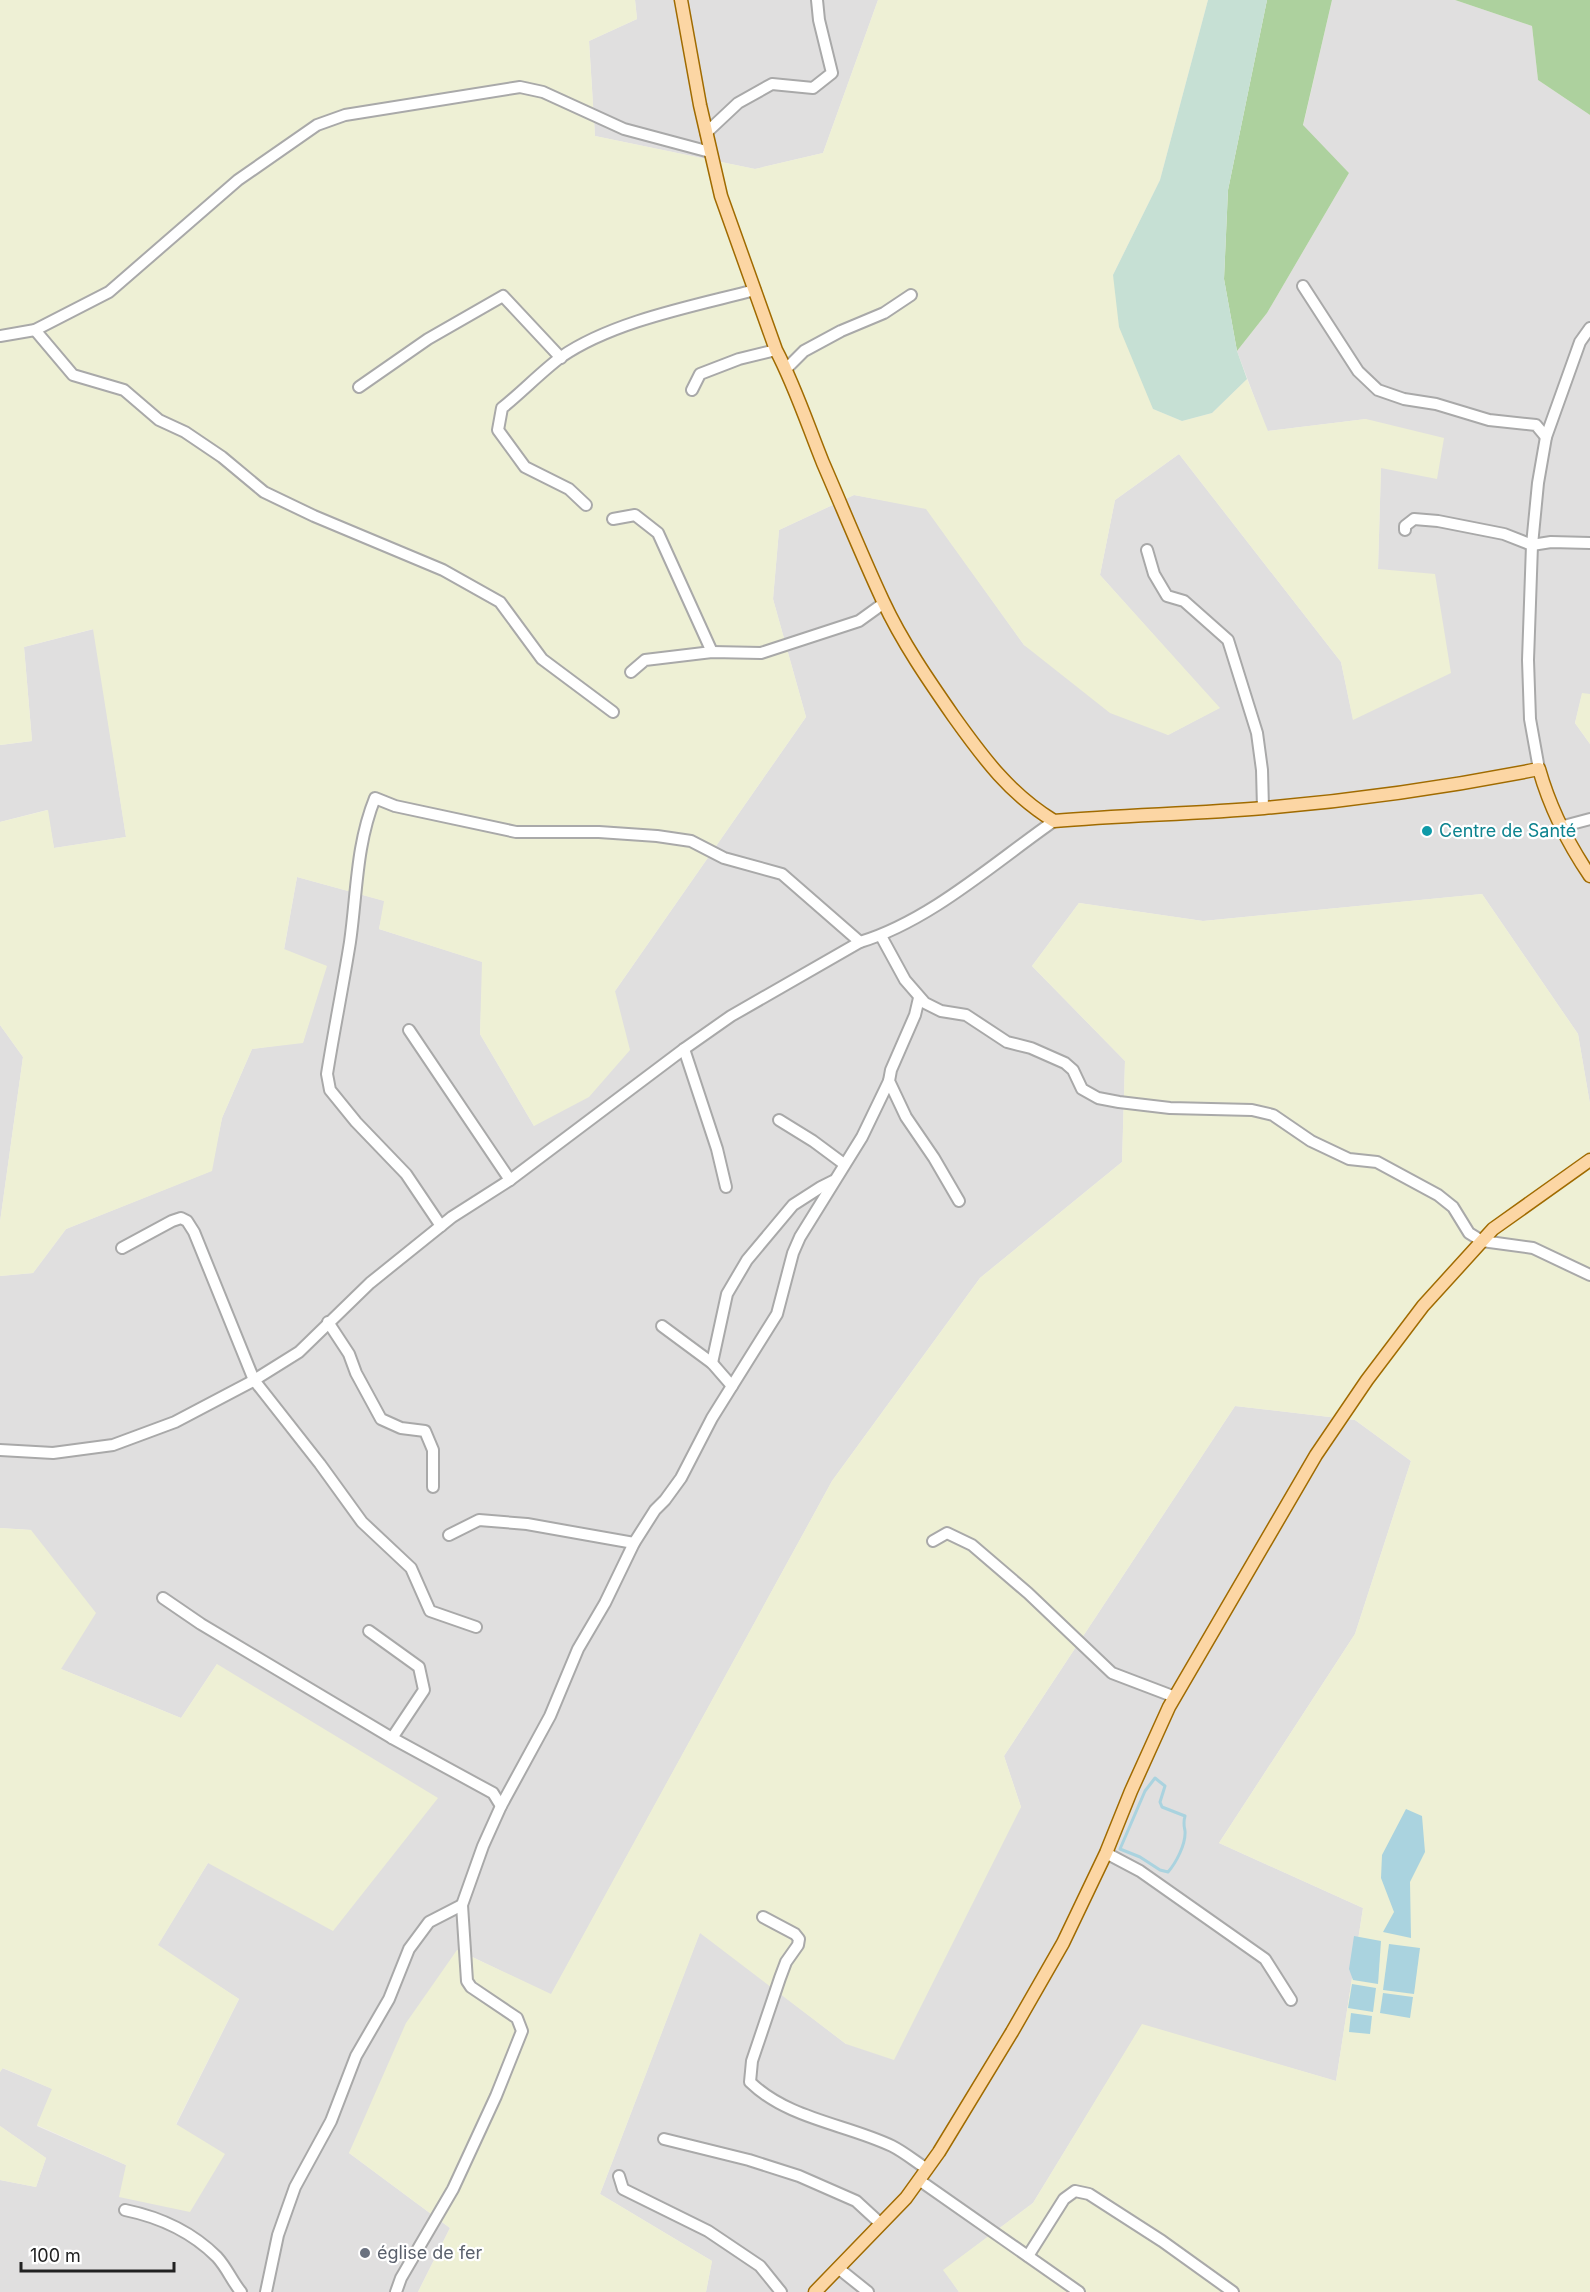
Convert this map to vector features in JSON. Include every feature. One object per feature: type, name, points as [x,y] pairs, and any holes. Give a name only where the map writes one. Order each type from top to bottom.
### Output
[{"type":"main road","points":[[681,0],[706,133],[724,208],[776,350],[884,603],[931,683],[968,737],[1007,785],[1029,805],[1054,821],[1263,808],[1444,787],[1539,768],[1548,800],[1560,826],[1590,876]]},
{"type":"main road","points":[[814,2292],[906,2198],[927,2169],[1012,2032],[1063,1943],[1106,1853],[1131,1791],[1175,1697],[1316,1455],[1367,1380],[1423,1306],[1482,1241],[1510,1216],[1589,1162]]},
{"type":"street","points":[[706,133],[738,103],[772,84],[813,88],[832,73],[819,20],[817,0]]},
{"type":"street","points":[[0,336],[35,330],[109,292],[238,180],[316,125],[345,115],[520,87],[543,92],[624,129],[710,152]]},
{"type":"street","points":[[1303,286],[1358,371],[1378,390],[1404,399],[1436,404],[1489,420],[1536,425],[1546,437]]},
{"type":"street","points":[[586,505],[569,489],[525,467],[498,430],[502,408],[561,358],[599,336],[681,309],[755,290]]},
{"type":"street","points":[[786,369],[804,351],[884,313],[911,295]]},
{"type":"street","points":[[359,387],[428,339],[503,296],[561,358]]},
{"type":"street","points":[[1539,768],[1530,719],[1528,660],[1532,545],[1538,483],[1546,437],[1580,342],[1590,328]]},
{"type":"street","points":[[35,330],[73,375],[124,390],[159,420],[184,432],[222,457],[264,492],[314,516],[443,570],[500,602],[542,659],[613,712]]},
{"type":"street","points":[[692,390],[699,374],[739,359],[776,350]]},
{"type":"street","points":[[613,519],[635,515],[658,533],[712,652]]},
{"type":"street","points":[[1405,530],[1405,526],[1414,519],[1438,521],[1504,534],[1532,545],[1551,542],[1590,543]]},
{"type":"street","points":[[1147,550],[1154,574],[1167,596],[1184,601],[1228,640],[1257,733],[1262,770],[1263,808]]},
{"type":"street","points":[[631,672],[645,660],[712,652],[761,653],[859,621],[884,603]]},
{"type":"street","points":[[441,1226],[406,1174],[356,1122],[330,1090],[327,1074],[350,942],[356,880],[365,823],[375,798],[395,806],[516,832],[599,832],[691,841],[724,858],[782,874],[860,942]]},
{"type":"street","points":[[1560,826],[1590,819]]},
{"type":"street","points":[[0,1450],[53,1453],[113,1445],[175,1422],[254,1380],[291,1357],[370,1283],[441,1226],[510,1180],[730,1016],[860,942],[881,936],[920,914],[971,882],[1054,821]]},
{"type":"street","points":[[881,936],[905,981],[919,998],[941,1011],[966,1015],[1007,1042],[1031,1048],[1065,1063],[1073,1070],[1082,1089],[1098,1098],[1170,1108],[1252,1110],[1273,1116],[1311,1141],[1349,1159],[1377,1162],[1438,1195],[1453,1207],[1469,1233],[1482,1241],[1533,1248],[1590,1275]]},
{"type":"street","points":[[396,2292],[401,2278],[453,2189],[496,2096],[522,2031],[517,2018],[471,1987],[467,1981],[462,1905],[483,1846],[501,1806],[542,1731],[578,1649],[605,1603],[634,1543],[655,1510],[681,1478],[732,1386],[777,1314],[796,1245],[833,1181],[862,1137],[889,1081],[891,1070],[915,1015],[919,998]]},
{"type":"street","points":[[409,1029],[510,1180]]},
{"type":"street","points":[[684,1049],[717,1149],[726,1187]]},
{"type":"street","points":[[889,1081],[906,1117],[934,1158],[959,1201]]},
{"type":"street","points":[[779,1120],[844,1164]]},
{"type":"street","points":[[712,1363],[727,1294],[747,1260],[793,1206],[820,1187],[833,1181]]},
{"type":"street","points":[[122,1248],[172,1221],[181,1218],[187,1221],[212,1274],[254,1380],[362,1522],[411,1568],[430,1611],[476,1627]]},
{"type":"street","points":[[328,1322],[349,1354],[356,1373],[381,1419],[401,1428],[425,1431],[433,1450],[433,1487]]},
{"type":"street","points":[[662,1326],[712,1363],[732,1386]]},
{"type":"street","points":[[449,1535],[479,1520],[527,1524],[634,1543]]},
{"type":"street","points":[[933,1541],[947,1533],[972,1545],[1028,1593],[1112,1673],[1175,1697]]},
{"type":"street","points":[[163,1598],[201,1624],[392,1738],[493,1793],[501,1806]]},
{"type":"street","points":[[369,1631],[419,1667],[424,1690],[392,1738]]},
{"type":"street","points":[[1106,1853],[1140,1871],[1265,1959],[1291,2000]]},
{"type":"street","points":[[266,2292],[278,2235],[295,2187],[331,2121],[356,2056],[389,1999],[410,1949],[429,1922],[462,1905]]},
{"type":"street","points":[[763,1917],[795,1934],[799,1939],[780,1978],[752,2061],[750,2082],[760,2091],[791,2108],[893,2146],[927,2169]]},
{"type":"street","points":[[664,2139],[749,2160],[799,2176],[856,2201],[881,2224]]},
{"type":"street","points":[[619,2176],[623,2189],[708,2230],[760,2266],[781,2292]]},
{"type":"street","points":[[919,2180],[1079,2292]]},
{"type":"street","points":[[1028,2256],[1065,2199],[1075,2191],[1098,2199],[1233,2292]]},
{"type":"street","points":[[125,2210],[148,2215],[195,2238],[217,2257],[241,2292]]},
{"type":"street","points":[[838,2268],[868,2292]]},
{"type":"shaded area","points":[[635,0],[878,0],[823,153],[755,169],[595,136],[589,41],[637,19]]},
{"type":"shaded area","points":[[1332,0],[1455,0],[1532,26],[1538,80],[1590,115],[1590,694],[1582,694],[1575,723],[1590,744],[1590,1104],[1578,1034],[1482,894],[1203,921],[1079,903],[1032,966],[1125,1061],[1122,1162],[980,1278],[832,1481],[551,1995],[458,1950],[349,2153],[450,2228],[418,2292],[0,2292],[0,2180],[36,2187],[46,2158],[0,2126],[0,2072],[2,2068],[53,2089],[37,2126],[126,2165],[176,2125],[239,1999],[157,1946],[208,1863],[217,1664],[181,1718],[61,1669],[31,1530],[0,1528],[0,1276],[33,1273],[66,1229],[211,1171],[222,1118],[252,1049],[303,1042],[326,966],[284,950],[297,877],[385,901],[379,929],[483,962],[480,1034],[534,1126],[615,991],[806,717],[773,599],[779,530],[854,495],[926,508],[1024,645],[1168,735],[1219,708],[1100,575],[1115,500],[1179,454],[1341,662],[1353,719],[1378,569],[1381,467],[1366,419],[1267,431],[1237,351],[1267,313],[1349,173],[1303,126]]},
{"type":"shaded area","points":[[94,629],[126,837],[54,848],[47,810],[0,822],[0,745],[32,741],[24,647]]},
{"type":"shaded area","points":[[0,1025],[23,1057],[0,1222]]},
{"type":"shaded area","points":[[1235,1406],[1355,1420],[1411,1461],[1355,1634],[1219,1843],[1363,1908],[1336,2081],[1142,2025],[1033,2203],[944,2270],[959,2292],[706,2292],[712,2261],[600,2194],[700,1932],[846,2044],[1021,1807],[1004,1756]]},
{"type":"green space","points":[[0,0],[635,0],[637,19],[589,41],[595,136],[755,169],[823,153],[878,0],[1208,0],[1160,180],[1113,275],[1153,409],[1182,421],[1212,413],[1247,379],[1268,431],[1366,419],[1444,438],[1437,479],[1381,468],[1378,569],[1435,574],[1451,673],[1353,720],[1341,662],[1179,454],[1115,500],[1100,575],[1220,708],[1168,735],[1110,713],[1024,645],[926,509],[854,495],[779,530],[773,599],[806,717],[615,991],[630,1050],[589,1097],[534,1126],[480,1034],[482,962],[379,929],[384,901],[297,877],[284,949],[327,966],[303,1043],[252,1049],[222,1118],[212,1171],[66,1229],[33,1273],[0,1276],[0,1222],[23,1057],[0,1025],[0,822],[48,810],[54,848],[126,837],[93,629],[24,647],[32,741],[0,745]]},
{"type":"green space","points":[[1208,0],[1267,0],[1228,190],[1224,279],[1237,351],[1247,379],[1212,413],[1182,421],[1153,409],[1119,327],[1113,275],[1160,180]]},
{"type":"green space","points":[[1267,0],[1332,0],[1303,125],[1349,173],[1267,313],[1237,351],[1224,279],[1228,190]]},
{"type":"green space","points":[[1455,0],[1590,0],[1590,115],[1538,80],[1532,26]]},
{"type":"green space","points":[[1582,693],[1590,694],[1590,744],[1575,723]]},
{"type":"green space","points":[[1482,894],[1578,1034],[1590,1104],[1590,2292],[959,2292],[943,2270],[1033,2203],[1142,2024],[1336,2081],[1363,1908],[1219,1843],[1355,1634],[1411,1461],[1355,1420],[1235,1406],[1004,1756],[1021,1807],[894,2060],[846,2044],[700,1933],[600,2194],[712,2261],[706,2292],[418,2292],[450,2228],[349,2153],[406,2023],[457,1950],[551,1994],[832,1481],[980,1278],[1122,1162],[1125,1061],[1032,966],[1079,903],[1203,921]]},
{"type":"green space","points":[[0,1528],[31,1530],[96,1613],[61,1669],[181,1718],[217,1664],[438,1798],[333,1931],[208,1863],[158,1945],[239,1999],[176,2124],[225,2154],[190,2212],[119,2197],[126,2165],[37,2125],[52,2089],[3,2068],[0,2072]]},
{"type":"green space","points":[[0,2126],[46,2158],[36,2187],[0,2180]]},
{"type":"water","points":[[1406,1809],[1422,1816],[1425,1852],[1410,1882],[1411,1938],[1383,1932],[1394,1912],[1381,1878],[1382,1855]]},
{"type":"water","points":[[1354,1936],[1381,1941],[1378,1984],[1353,1980],[1349,1969]]},
{"type":"water","points":[[1389,1944],[1420,1948],[1414,1994],[1383,1990]]},
{"type":"water","points":[[1352,1984],[1376,1988],[1373,2012],[1348,2008]]},
{"type":"water","points":[[1383,1993],[1413,1997],[1410,2018],[1380,2013]]},
{"type":"water","points":[[1351,2013],[1372,2016],[1370,2034],[1349,2032]]},
{"type":"waterway","points":[[1155,1778],[1165,1786],[1160,1802],[1162,1807],[1185,1816],[1185,1836],[1182,1847],[1168,1872],[1120,1849],[1145,1791],[1155,1778]]},
{"type":"place","name":"Centre de Santé","points":[[1427,831]]},
{"type":"place","name":"église de fer","points":[[365,2253]]}]
